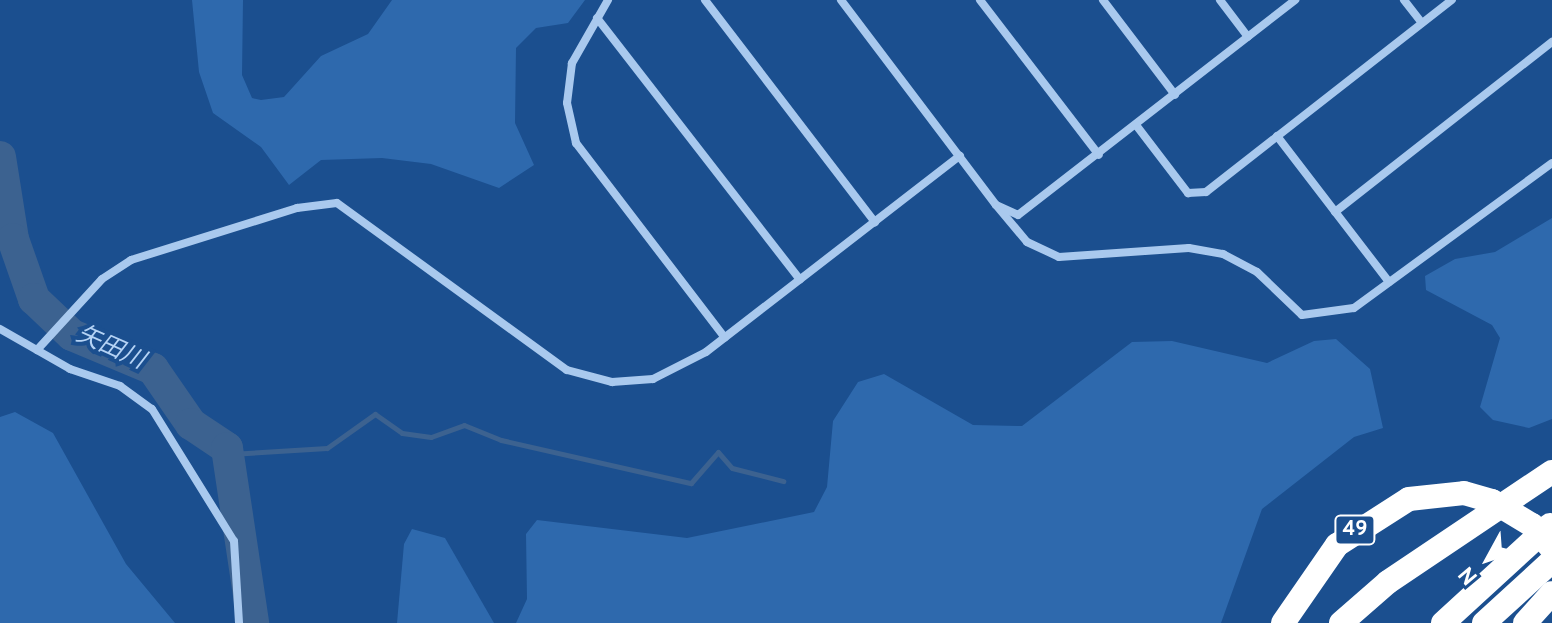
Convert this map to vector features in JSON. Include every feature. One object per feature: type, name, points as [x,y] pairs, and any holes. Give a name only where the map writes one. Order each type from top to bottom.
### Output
[{"type":"highway","points":[[1341,623],[1388,582],[1552,472]]},
{"type":"highway","name":"49","points":[[1283,623],[1337,545],[1363,523],[1409,499],[1464,493],[1532,525],[1552,549]]},
{"type":"highway","points":[[1443,623],[1552,524]]},
{"type":"highway","points":[[1484,623],[1552,561]]},
{"type":"highway","points":[[1525,623],[1552,593]]},
{"type":"street","points":[[608,0],[568,83],[576,143],[725,338]]},
{"type":"street","points":[[705,0],[875,222]]},
{"type":"street","points":[[841,0],[1027,242],[1059,257],[1189,248],[1232,257],[1302,315],[1354,308],[1552,163]]},
{"type":"street","points":[[980,0],[1099,155]]},
{"type":"street","points":[[1103,0],[1175,95]]},
{"type":"street","points":[[1220,0],[1248,37]]},
{"type":"street","points":[[996,205],[1026,212],[1295,0]]},
{"type":"street","points":[[1404,0],[1422,23]]},
{"type":"street","points":[[1136,125],[1196,195],[1452,0]]},
{"type":"street","points":[[597,18],[800,280]]},
{"type":"street","points":[[1335,212],[1552,42]]},
{"type":"street","points":[[1277,136],[1389,282]]},
{"type":"street","points":[[37,350],[118,267],[318,203],[349,210],[584,378],[653,379],[725,338],[960,156]]},
{"type":"street","points":[[0,329],[37,350],[120,386],[152,409],[234,541],[232,605],[239,623]]},
{"type":"shaded area","points":[[192,0],[243,0],[242,75],[252,98],[261,100],[284,97],[321,56],[368,34],[392,0],[585,0],[568,23],[536,28],[516,48],[515,123],[534,165],[499,188],[431,164],[382,158],[321,160],[289,185],[261,147],[213,113],[199,72]]},
{"type":"shaded area","points":[[1552,218],[1552,419],[1529,428],[1493,420],[1480,407],[1500,338],[1492,325],[1426,290],[1425,276],[1455,259],[1495,252]]},
{"type":"shaded area","points":[[1336,339],[1370,369],[1383,428],[1354,437],[1262,509],[1221,623],[516,623],[527,599],[526,534],[537,520],[687,538],[814,512],[827,487],[833,421],[858,382],[884,374],[973,425],[1022,426],[1132,342],[1172,341],[1267,363],[1314,341]]},
{"type":"shaded area","points":[[15,412],[53,433],[126,564],[175,623],[0,623],[0,417]]},
{"type":"shaded area","points":[[412,529],[445,538],[494,623],[397,623],[404,544]]},
{"type":"waterway","name":"矢田川","points":[[0,157],[13,239],[34,299],[72,335],[153,369],[191,424],[227,448],[253,623]]},
{"type":"waterway","points":[[230,454],[327,448],[375,414],[402,433],[431,437],[464,425],[501,440],[691,483],[718,452],[732,468],[783,481]]}]
